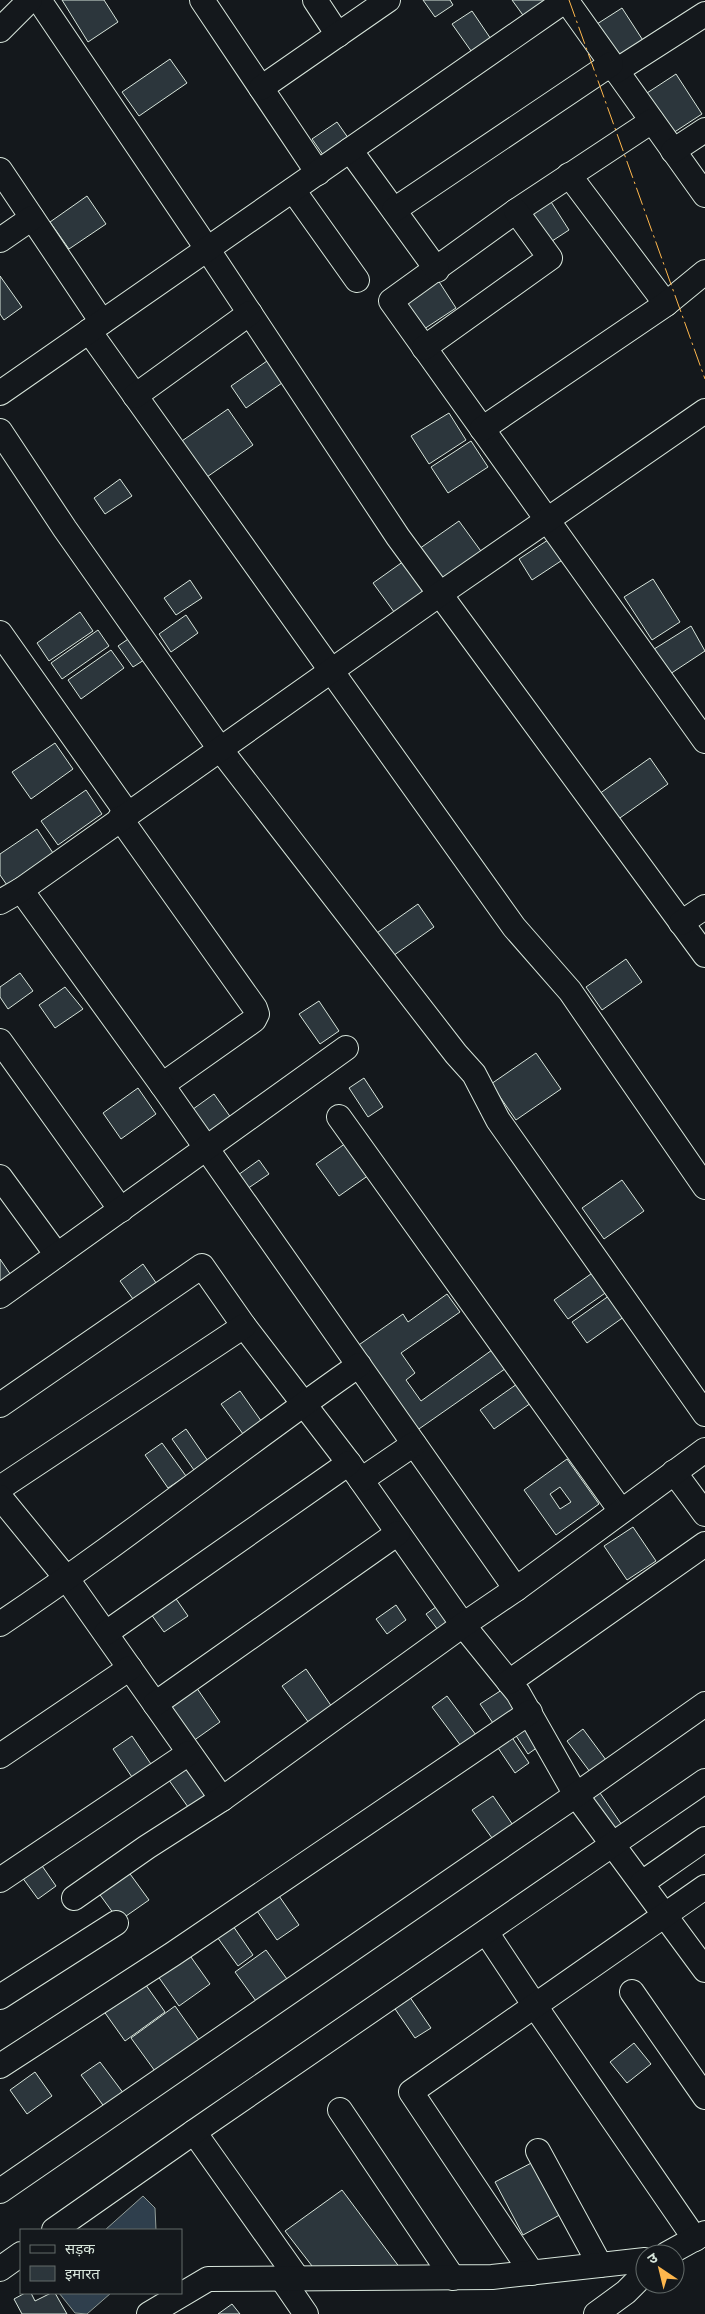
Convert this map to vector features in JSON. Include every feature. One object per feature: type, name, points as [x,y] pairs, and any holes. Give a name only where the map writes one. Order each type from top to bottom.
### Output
[{"type":"street","points":[[0,30],[30,0]]},
{"type":"street","points":[[39,0],[208,250],[398,538],[705,955]]},
{"type":"street","points":[[202,0],[318,173]]},
{"type":"street","points":[[315,0],[338,34]]},
{"type":"street","points":[[261,88],[388,0]]},
{"type":"street","points":[[0,392],[208,250],[566,0],[705,195]]},
{"type":"street","points":[[394,210],[614,67],[705,14]]},
{"type":"street","points":[[652,121],[516,210],[437,270],[391,301],[705,741]]},
{"type":"street","points":[[673,151],[705,130]]},
{"type":"street","points":[[350,150],[437,270]]},
{"type":"street","points":[[0,170],[32,218],[135,396],[514,927],[570,991],[705,1187]]},
{"type":"street","points":[[569,175],[666,304]]},
{"type":"street","points":[[294,190],[357,280]]},
{"type":"street","points":[[424,348],[550,258],[516,210]]},
{"type":"street","points":[[0,240],[32,218]]},
{"type":"street","points":[[482,429],[666,304],[705,272]]},
{"type":"street","points":[[135,396],[250,313]]},
{"type":"street","points":[[0,902],[21,890],[440,594],[705,411]]},
{"type":"street","points":[[0,431],[65,529],[220,749],[456,1054],[474,1074],[498,1120],[705,1414]]},
{"type":"street","points":[[0,632],[255,1008],[257,1014],[254,1020],[162,1085]]},
{"type":"street","points":[[21,890],[162,1085],[516,1589]]},
{"type":"street","points":[[682,923],[705,907]]},
{"type":"street","points":[[0,1041],[121,1210]]},
{"type":"street","points":[[0,1296],[346,1048]]},
{"type":"street","points":[[339,1117],[621,1511]]},
{"type":"street","points":[[0,1177],[57,1255]]},
{"type":"street","points":[[0,1405],[202,1266],[244,1326],[355,1471],[462,1624],[510,1682],[530,1712],[576,1795],[666,1914],[705,1970]]},
{"type":"street","points":[[0,1488],[244,1326]]},
{"type":"street","points":[[0,1624],[68,1579],[304,1403],[360,1365]]},
{"type":"street","points":[[106,1633],[355,1471],[414,1444]]},
{"type":"street","points":[[74,1898],[147,1847],[222,1799],[462,1624],[516,1589],[705,1450]]},
{"type":"street","points":[[674,1472],[705,1514]]},
{"type":"street","points":[[0,1497],[68,1579],[222,1799]]},
{"type":"street","points":[[155,1704],[398,1533]]},
{"type":"street","points":[[510,1682],[705,1544]]},
{"type":"street","points":[[0,1756],[130,1668]]},
{"type":"street","points":[[0,2191],[576,1795],[705,1704]]},
{"type":"street","points":[[0,2066],[173,1954],[530,1712]]},
{"type":"street","points":[[0,1880],[189,1753]]},
{"type":"street","points":[[55,2229],[705,1782]]},
{"type":"street","points":[[642,1884],[705,1840]]},
{"type":"street","points":[[532,2273],[411,2092],[705,1888]]},
{"type":"street","points":[[0,1998],[116,1923]]},
{"type":"street","points":[[486,1932],[534,2006],[700,2236],[685,2244]]},
{"type":"street","points":[[632,1992],[705,2097]]},
{"type":"street","points":[[340,2110],[453,2278]]},
{"type":"street","points":[[194,2132],[290,2279],[306,2314]]},
{"type":"street","points":[[538,2151],[600,2265]]},
{"type":"street","points":[[0,2269],[20,2255]]},
{"type":"street","points":[[148,2314],[208,2279],[492,2277],[635,2261]]},
{"type":"street","points":[[596,2314],[635,2283]]},
{"type":"water","points":[[143,2196],[155,2208],[156,2229],[106,2229]]},
{"type":"water","points":[[60,2294],[110,2294],[87,2314],[75,2313]]},
{"type":"building","points":[[62,0],[104,0],[118,22],[88,42]]},
{"type":"building","points":[[423,0],[450,0],[453,5],[435,17]]},
{"type":"building","points":[[512,0],[550,0],[525,18]]},
{"type":"building","points":[[622,8],[646,45],[621,62],[597,24]]},
{"type":"building","points":[[472,11],[495,45],[476,58],[452,24]]},
{"type":"building","points":[[170,59],[187,83],[139,116],[122,92]]},
{"type":"building","points":[[676,74],[702,114],[673,133],[647,93]]},
{"type":"building","points":[[337,122],[351,142],[326,159],[312,139]]},
{"type":"building","points":[[546,194],[569,230],[546,245],[523,209]]},
{"type":"building","points":[[87,196],[106,224],[69,249],[50,222]]},
{"type":"building","points":[[0,276],[22,307],[4,320],[0,314]]},
{"type":"building","points":[[436,277],[456,308],[418,333],[398,301]]},
{"type":"building","points":[[267,361],[282,383],[246,408],[231,386]]},
{"type":"building","points":[[228,409],[253,445],[204,479],[179,443]]},
{"type":"building","points":[[449,413],[466,440],[429,464],[411,436]]},
{"type":"building","points":[[471,441],[488,467],[448,493],[431,467]]},
{"type":"building","points":[[120,479],[132,496],[105,514],[94,498]]},
{"type":"building","points":[[459,521],[483,554],[440,585],[416,551]]},
{"type":"building","points":[[554,536],[567,557],[532,580],[519,559]]},
{"type":"building","points":[[404,561],[428,594],[397,616],[373,583]]},
{"type":"building","points":[[653,579],[680,622],[652,640],[624,597]]},
{"type":"building","points":[[190,580],[202,598],[176,615],[164,598]]},
{"type":"building","points":[[80,612],[93,631],[49,661],[37,643]]},
{"type":"building","points":[[186,615],[198,633],[171,652],[159,634]]},
{"type":"building","points":[[691,626],[705,651],[667,676],[651,651]]},
{"type":"building","points":[[98,630],[109,646],[62,679],[51,663]]},
{"type":"building","points":[[137,633],[152,655],[133,667],[118,646]]},
{"type":"building","points":[[111,650],[124,668],[81,699],[68,680]]},
{"type":"building","points":[[55,743],[73,769],[31,799],[12,772]]},
{"type":"building","points":[[650,758],[668,784],[617,820],[599,794]]},
{"type":"building","points":[[86,790],[102,814],[58,845],[41,821]]},
{"type":"building","points":[[37,829],[53,853],[7,885],[0,875],[0,854]]},
{"type":"building","points":[[418,904],[434,927],[390,958],[374,935]]},
{"type":"building","points":[[626,959],[642,982],[602,1010],[586,987]]},
{"type":"building","points":[[20,973],[33,991],[8,1009],[0,997],[0,987]]},
{"type":"building","points":[[65,987],[83,1009],[55,1028],[39,1005]]},
{"type":"building","points":[[319,1001],[339,1031],[320,1044],[299,1014]]},
{"type":"building","points":[[536,1053],[561,1089],[516,1120],[491,1084]]},
{"type":"building","points":[[364,1078],[383,1107],[368,1117],[349,1088]]},
{"type":"building","points":[[138,1088],[156,1114],[121,1139],[103,1113]]},
{"type":"building","points":[[214,1094],[234,1122],[209,1140],[189,1112]]},
{"type":"building","points":[[346,1143],[369,1175],[339,1196],[316,1164]]},
{"type":"building","points":[[259,1160],[269,1174],[247,1189],[238,1175]]},
{"type":"building","points":[[622,1180],[644,1211],[604,1239],[582,1208]]},
{"type":"building","points":[[0,1259],[13,1278],[0,1287]]},
{"type":"building","points":[[143,1264],[161,1290],[138,1306],[120,1281]]},
{"type":"building","points":[[598,1269],[611,1289],[568,1319],[554,1300]]},
{"type":"building","points":[[613,1293],[628,1314],[587,1343],[572,1322]]},
{"type":"building","points":[[447,1294],[460,1312],[401,1353],[415,1373],[406,1380],[421,1401],[499,1345],[512,1364],[416,1431],[353,1349],[403,1314],[408,1322]]},
{"type":"building","points":[[517,1384],[531,1403],[494,1429],[480,1410]]},
{"type":"building","points":[[240,1391],[264,1425],[246,1438],[221,1404]]},
{"type":"building","points":[[186,1429],[208,1461],[194,1470],[172,1439]]},
{"type":"building","points":[[162,1443],[186,1476],[168,1488],[145,1455]]},
{"type":"building","points":[[567,1459],[599,1504],[556,1535],[524,1490]],"holes":[[[560,1487],[571,1502],[560,1509],[550,1494]]]},
{"type":"building","points":[[633,1527],[656,1561],[627,1580],[604,1546]]},
{"type":"building","points":[[172,1593],[188,1616],[164,1632],[148,1610]]},
{"type":"building","points":[[443,1602],[455,1619],[438,1630],[426,1614]]},
{"type":"building","points":[[396,1605],[406,1620],[387,1634],[376,1619]]},
{"type":"building","points":[[306,1669],[332,1707],[309,1723],[282,1686]]},
{"type":"building","points":[[194,1684],[220,1722],[186,1746],[161,1708]]},
{"type":"building","points":[[508,1686],[524,1710],[497,1729],[480,1704]]},
{"type":"building","points":[[447,1696],[476,1735],[461,1746],[432,1707]]},
{"type":"building","points":[[528,1716],[545,1742],[528,1754],[511,1728]]},
{"type":"building","points":[[583,1729],[609,1764],[593,1776],[567,1741]]},
{"type":"building","points":[[507,1730],[529,1763],[515,1773],[492,1739]]},
{"type":"building","points":[[132,1736],[155,1770],[136,1783],[113,1749]]},
{"type":"building","points":[[183,1764],[210,1802],[193,1814],[166,1776]]},
{"type":"building","points":[[600,1793],[624,1828],[611,1838],[586,1803]]},
{"type":"building","points":[[493,1796],[517,1831],[497,1845],[472,1810]]},
{"type":"building","points":[[38,1860],[56,1886],[38,1899],[19,1873]]},
{"type":"building","points":[[125,1867],[149,1900],[119,1921],[95,1888]]},
{"type":"building","points":[[277,1893],[299,1925],[277,1940],[255,1908]]},
{"type":"building","points":[[231,1923],[253,1955],[238,1966],[215,1934]]},
{"type":"building","points":[[186,1950],[210,1984],[179,2006],[155,1972]]},
{"type":"building","points":[[266,1950],[292,1986],[261,2008],[235,1972]]},
{"type":"building","points":[[143,1981],[165,2012],[125,2041],[103,2010]]},
{"type":"building","points":[[407,1993],[431,2028],[415,2038],[391,2003]]},
{"type":"building","points":[[175,2006],[204,2047],[160,2078],[131,2038]]},
{"type":"building","points":[[634,2043],[651,2064],[627,2083],[610,2062]]},
{"type":"building","points":[[100,2062],[127,2098],[108,2112],[81,2075]]},
{"type":"building","points":[[35,2072],[52,2096],[27,2114],[10,2090]]},
{"type":"building","points":[[537,2160],[565,2212],[523,2235],[495,2182]]},
{"type":"building","points":[[342,2190],[403,2272],[319,2275],[285,2231]]},
{"type":"building","points":[[23,2294],[32,2294],[35,2301],[49,2294],[56,2294],[67,2314],[22,2314],[14,2299]]},
{"type":"building","points":[[232,2304],[240,2314],[218,2314]]},
{"type":"power","points":[[569,0],[705,379]]}]
